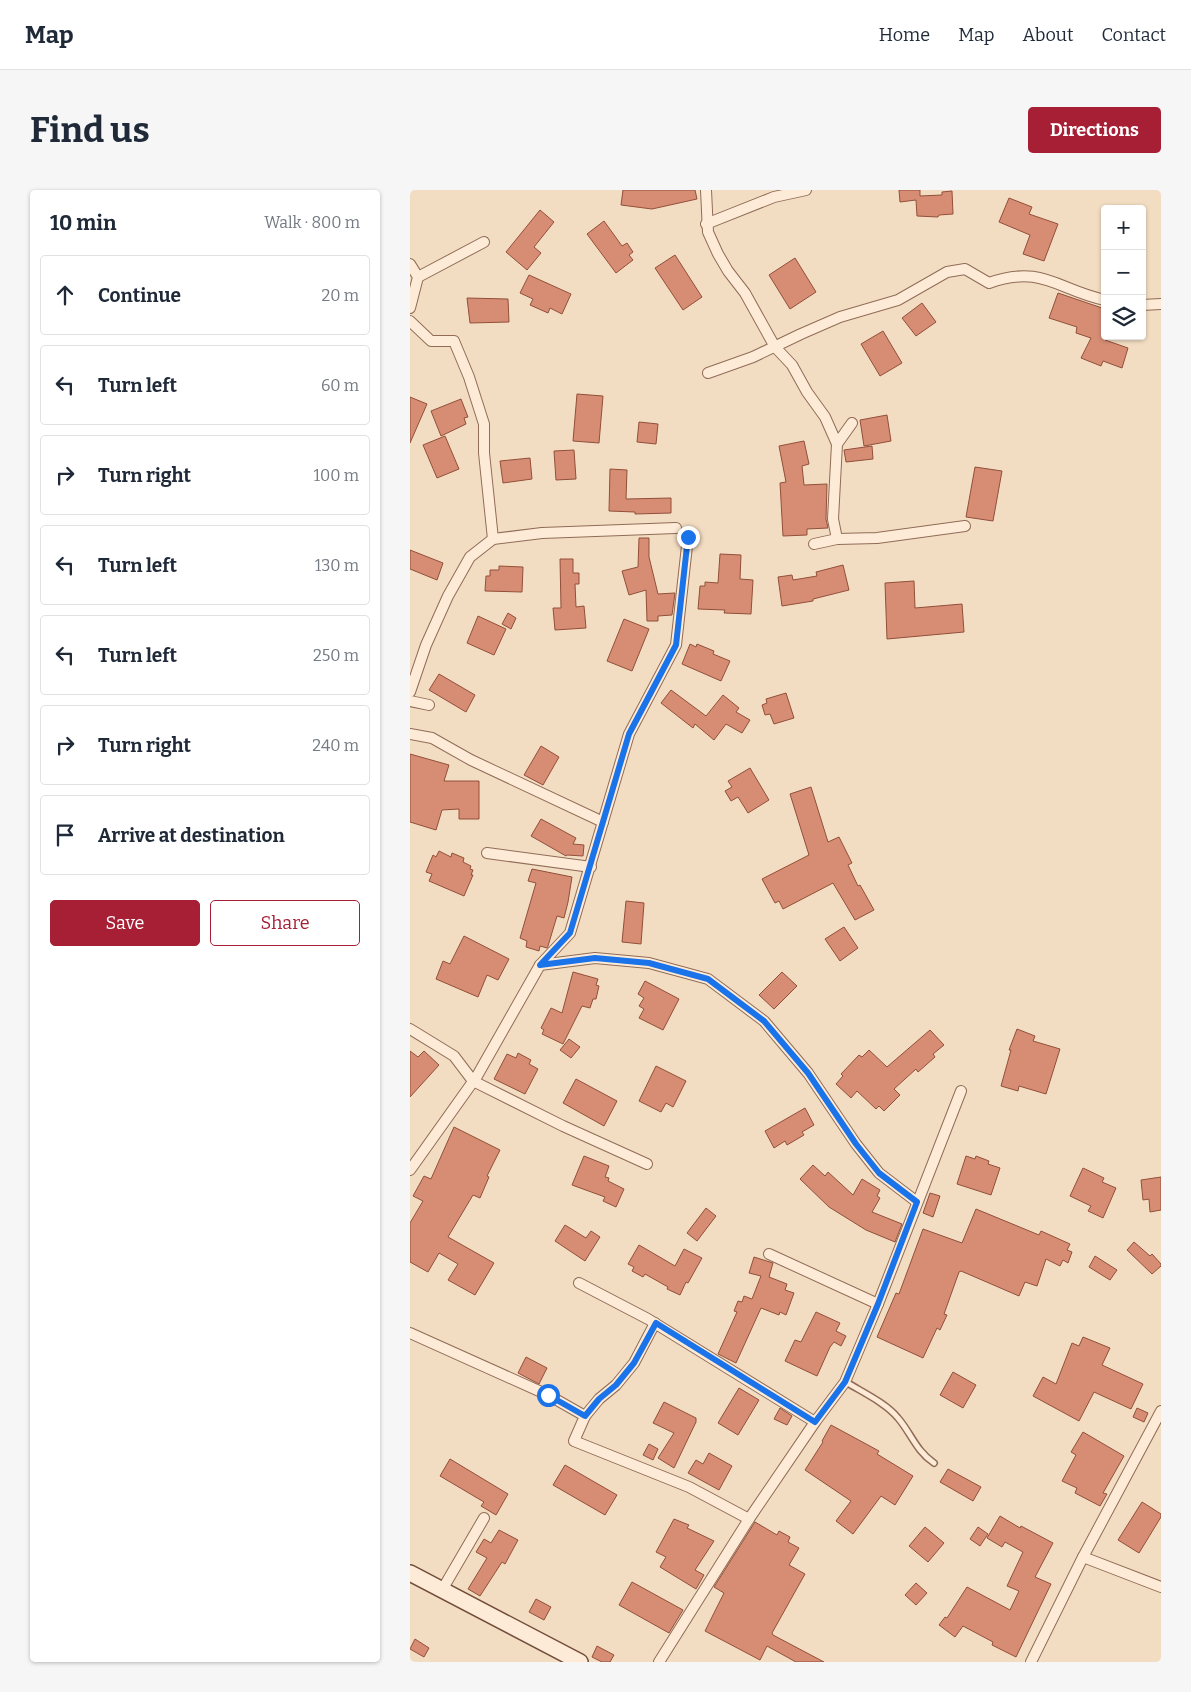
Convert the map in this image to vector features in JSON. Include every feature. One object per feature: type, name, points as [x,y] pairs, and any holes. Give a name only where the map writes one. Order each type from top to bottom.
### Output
[{"type":"main road","points":[[410,1573],[580,1662]]},
{"type":"street","points":[[706,190],[706,224],[708,232],[728,271],[745,293],[775,347],[792,365],[807,392],[825,417],[836,444],[833,519],[837,539]]},
{"type":"street","points":[[706,224],[774,197],[806,190]]},
{"type":"street","points":[[418,277],[484,242]]},
{"type":"street","points":[[410,264],[418,277],[410,308]]},
{"type":"street","points":[[708,373],[753,357],[840,317],[898,300],[947,272],[965,269],[989,283],[1006,277],[1045,278],[1086,296],[1101,299]]},
{"type":"street","points":[[1146,305],[1161,304]]},
{"type":"street","points":[[410,321],[431,341],[454,341],[469,377],[484,424],[484,453],[493,539]]},
{"type":"street","points":[[836,444],[852,423]]},
{"type":"street","points":[[814,544],[837,539],[877,538],[965,526]]},
{"type":"street","points":[[410,692],[426,645],[448,596],[470,557],[493,539],[542,533],[676,528]]},
{"type":"street","points":[[410,1170],[473,1081],[540,965],[570,933],[629,734],[676,645],[688,537]]},
{"type":"street","points":[[410,701],[429,705]]},
{"type":"street","points":[[410,734],[432,738],[471,760],[603,822]]},
{"type":"street","points":[[487,853],[590,866]]},
{"type":"street","points":[[540,965],[595,958],[649,963],[708,979],[764,1021],[808,1073],[856,1144],[879,1173],[917,1202]]},
{"type":"street","points":[[410,1029],[454,1056],[473,1081],[563,1126],[647,1164]]},
{"type":"street","points":[[660,1662],[749,1518],[845,1382],[878,1304],[961,1091]]},
{"type":"street","points":[[769,1254],[878,1304]]},
{"type":"street","points":[[579,1283],[656,1323],[815,1422]]},
{"type":"street","points":[[656,1323],[634,1363],[616,1385],[599,1399],[585,1416],[574,1441],[689,1487],[749,1518]]},
{"type":"street","points":[[410,1333],[548,1395],[585,1416]]},
{"type":"street","points":[[1030,1662],[1082,1558],[1161,1412]]},
{"type":"street","points":[[442,1590],[484,1518]]},
{"type":"street","points":[[1082,1558],[1161,1587]]},
{"type":"lane","points":[[845,1382],[873,1399],[897,1417],[924,1456],[934,1463]]},
{"type":"building","points":[[623,190],[695,190],[697,199],[652,209],[621,205]]},
{"type":"building","points":[[899,190],[920,190],[920,196],[942,195],[942,192],[952,191],[953,214],[939,215],[938,217],[917,216],[916,200],[900,202]]},
{"type":"building","points":[[1009,198],[1032,207],[1029,214],[1058,224],[1044,261],[1023,254],[1030,235],[999,222]]},
{"type":"building","points":[[540,210],[554,222],[534,247],[541,253],[527,270],[506,252]]},
{"type":"building","points":[[604,221],[622,246],[627,243],[633,252],[629,255],[633,260],[616,273],[587,234]]},
{"type":"building","points":[[675,255],[702,297],[683,310],[655,268]]},
{"type":"building","points":[[795,258],[816,292],[790,309],[769,275]]},
{"type":"building","points":[[529,275],[571,294],[562,314],[550,308],[548,313],[530,305],[533,299],[520,293]]},
{"type":"building","points":[[1058,293],[1101,308],[1101,340],[1128,348],[1122,368],[1103,361],[1101,366],[1081,358],[1091,338],[1076,333],[1077,327],[1049,318]]},
{"type":"building","points":[[467,298],[508,299],[509,322],[470,323]]},
{"type":"building","points":[[922,303],[936,322],[916,336],[902,318]]},
{"type":"building","points":[[883,331],[902,363],[880,376],[861,344]]},
{"type":"building","points":[[577,394],[603,396],[599,443],[573,441]]},
{"type":"building","points":[[410,397],[427,404],[410,443]]},
{"type":"building","points":[[461,399],[468,417],[464,418],[466,424],[441,436],[431,411]]},
{"type":"building","points":[[887,415],[891,441],[864,446],[860,420]]},
{"type":"building","points":[[639,422],[658,424],[656,444],[637,442]]},
{"type":"building","points":[[445,436],[459,469],[437,478],[423,445]]},
{"type":"building","points":[[804,441],[809,464],[802,466],[804,485],[827,484],[826,519],[828,528],[807,529],[807,535],[783,536],[780,483],[786,482],[779,446]]},
{"type":"building","points":[[872,446],[873,459],[846,462],[844,450]]},
{"type":"building","points":[[574,450],[576,479],[556,480],[554,451]]},
{"type":"building","points":[[530,458],[532,479],[503,483],[500,461]]},
{"type":"building","points":[[975,467],[1002,471],[993,521],[966,517]]},
{"type":"building","points":[[610,469],[627,470],[626,499],[671,498],[671,513],[635,514],[635,512],[609,511]]},
{"type":"building","points":[[639,538],[649,538],[649,557],[658,594],[675,593],[672,615],[658,616],[658,621],[647,621],[646,590],[629,595],[622,571],[638,567]]},
{"type":"building","points":[[410,550],[443,563],[437,580],[410,569]]},
{"type":"building","points":[[720,554],[741,555],[740,579],[753,580],[751,614],[724,613],[725,610],[698,609],[700,586],[705,586],[705,582],[718,583]]},
{"type":"building","points":[[560,559],[573,559],[573,573],[579,573],[579,584],[575,584],[576,607],[584,606],[586,628],[555,630],[553,608],[561,608]]},
{"type":"building","points":[[843,565],[849,590],[813,599],[813,601],[782,606],[778,577],[792,575],[793,580],[817,576],[816,572]]},
{"type":"building","points":[[499,566],[523,567],[522,592],[485,591],[486,576],[490,576],[490,570],[499,570]]},
{"type":"building","points":[[914,581],[915,608],[962,604],[964,632],[887,639],[885,583]]},
{"type":"building","points":[[508,613],[516,618],[511,629],[502,624]]},
{"type":"building","points":[[478,616],[506,629],[494,655],[467,643]]},
{"type":"building","points":[[624,619],[649,629],[632,671],[607,661]]},
{"type":"building","points":[[690,644],[696,647],[697,644],[714,651],[713,654],[730,661],[721,681],[682,664]]},
{"type":"building","points":[[439,674],[475,695],[466,712],[429,690]]},
{"type":"building","points":[[671,690],[706,716],[723,695],[739,708],[736,712],[750,720],[742,733],[726,724],[714,740],[695,724],[693,728],[661,703]]},
{"type":"building","points":[[786,693],[794,718],[774,724],[770,714],[765,715],[762,705],[767,703],[766,699]]},
{"type":"building","points":[[541,746],[559,757],[543,785],[524,775]]},
{"type":"building","points":[[410,754],[449,765],[444,781],[479,781],[479,819],[459,819],[459,809],[442,810],[436,830],[410,822]]},
{"type":"building","points":[[750,768],[769,800],[748,813],[738,797],[731,801],[725,791],[732,787],[728,781]]},
{"type":"building","points":[[811,787],[828,842],[839,837],[852,863],[848,865],[858,886],[860,885],[874,910],[855,920],[833,883],[783,909],[779,901],[775,903],[762,879],[809,855],[790,794]]},
{"type":"building","points":[[541,819],[576,838],[573,844],[584,845],[583,856],[566,856],[531,836]]},
{"type":"building","points":[[439,851],[451,857],[452,853],[464,858],[463,862],[471,866],[470,869],[473,870],[471,875],[473,875],[464,896],[429,881],[432,874],[426,872],[433,855],[436,857]]},
{"type":"building","points":[[532,869],[572,877],[564,918],[557,916],[547,948],[540,946],[539,951],[526,947],[527,941],[520,938],[536,883],[528,881]]},
{"type":"building","points":[[626,901],[644,903],[641,944],[622,942]]},
{"type":"building","points":[[844,927],[858,948],[840,961],[825,939]]},
{"type":"building","points":[[464,936],[509,959],[498,980],[487,975],[478,997],[436,979],[443,961],[450,964]]},
{"type":"building","points":[[573,972],[598,979],[596,985],[599,986],[596,999],[593,999],[590,1008],[582,1006],[563,1044],[542,1034],[544,1030],[541,1028],[551,1008],[562,1013]]},
{"type":"building","points":[[782,972],[797,986],[774,1009],[759,995]]},
{"type":"building","points":[[645,981],[679,999],[663,1030],[639,1018],[644,1009],[639,1006],[644,998],[638,994]]},
{"type":"building","points":[[1017,1029],[1035,1036],[1033,1041],[1060,1049],[1046,1094],[1019,1086],[1018,1091],[1001,1086],[1011,1050],[1009,1050]]},
{"type":"building","points":[[930,1030],[944,1045],[933,1054],[935,1057],[918,1072],[916,1069],[894,1089],[900,1095],[884,1111],[879,1106],[876,1109],[857,1091],[851,1098],[836,1084],[843,1076],[841,1074],[859,1055],[862,1057],[869,1050],[887,1067]]},
{"type":"building","points":[[569,1039],[580,1047],[571,1058],[560,1050]]},
{"type":"building","points":[[410,1051],[418,1057],[424,1051],[439,1065],[410,1097]]},
{"type":"building","points":[[518,1053],[531,1060],[529,1064],[538,1069],[525,1094],[494,1079],[507,1054],[516,1058]]},
{"type":"building","points":[[656,1066],[686,1081],[673,1107],[666,1103],[661,1112],[639,1101]]},
{"type":"building","points":[[576,1079],[617,1101],[604,1126],[563,1103]]},
{"type":"building","points":[[805,1108],[814,1125],[802,1132],[804,1135],[787,1145],[785,1141],[774,1148],[765,1131]]},
{"type":"building","points":[[454,1127],[500,1150],[487,1176],[489,1177],[480,1198],[473,1195],[448,1237],[494,1263],[475,1295],[448,1280],[458,1264],[439,1253],[428,1272],[410,1262],[410,1223],[423,1201],[413,1196],[424,1176],[431,1179]]},
{"type":"building","points":[[584,1156],[609,1166],[605,1177],[609,1178],[608,1181],[624,1189],[616,1207],[603,1201],[605,1197],[572,1185]]},
{"type":"building","points":[[966,1156],[975,1159],[976,1156],[989,1161],[988,1164],[1000,1168],[991,1195],[957,1184]]},
{"type":"building","points":[[813,1165],[825,1176],[828,1172],[853,1195],[862,1179],[880,1190],[877,1196],[880,1198],[872,1212],[902,1224],[895,1242],[866,1230],[829,1207],[800,1179]]},
{"type":"building","points":[[1083,1168],[1104,1178],[1102,1182],[1116,1188],[1103,1218],[1088,1211],[1091,1206],[1070,1196]]},
{"type":"building","points":[[1161,1177],[1161,1210],[1150,1212],[1149,1199],[1143,1200],[1141,1180]]},
{"type":"building","points":[[930,1193],[940,1196],[933,1217],[923,1213]]},
{"type":"building","points":[[706,1208],[716,1216],[697,1241],[687,1233]]},
{"type":"building","points":[[976,1209],[1039,1235],[1041,1231],[1070,1244],[1067,1250],[1072,1252],[1068,1263],[1063,1260],[1060,1266],[1046,1259],[1037,1286],[1025,1282],[1019,1296],[961,1271],[959,1272],[944,1314],[947,1315],[940,1330],[937,1328],[923,1358],[877,1337],[896,1293],[899,1294],[923,1229],[962,1243]]},
{"type":"building","points":[[565,1225],[586,1238],[591,1231],[600,1237],[585,1261],[555,1241]]},
{"type":"building","points":[[1134,1242],[1150,1256],[1152,1254],[1161,1264],[1152,1274],[1127,1250]]},
{"type":"building","points":[[639,1245],[675,1266],[684,1249],[702,1258],[680,1295],[667,1289],[668,1287],[645,1274],[643,1277],[632,1271],[634,1267],[628,1264]]},
{"type":"building","points":[[1095,1256],[1117,1270],[1110,1280],[1089,1267]]},
{"type":"building","points":[[754,1257],[773,1263],[769,1277],[787,1284],[785,1290],[794,1293],[786,1315],[780,1312],[779,1315],[761,1308],[736,1363],[718,1354],[737,1312],[734,1311],[738,1301],[742,1302],[744,1296],[752,1299],[761,1276],[749,1273]]},
{"type":"building","points":[[816,1312],[840,1323],[836,1331],[846,1336],[841,1346],[834,1342],[830,1347],[817,1376],[785,1361],[795,1340],[801,1342]]},
{"type":"building","points":[[1083,1337],[1110,1348],[1102,1365],[1143,1384],[1131,1409],[1094,1392],[1079,1421],[1033,1396],[1043,1377],[1056,1384],[1072,1343],[1079,1346]]},
{"type":"building","points":[[526,1357],[547,1368],[539,1384],[518,1373]]},
{"type":"building","points":[[953,1372],[976,1385],[963,1408],[940,1395]]},
{"type":"building","points":[[739,1388],[759,1400],[738,1435],[718,1423]]},
{"type":"building","points":[[664,1402],[696,1418],[696,1422],[674,1468],[658,1458],[674,1433],[653,1423]]},
{"type":"building","points":[[780,1408],[792,1416],[787,1425],[774,1419]]},
{"type":"building","points":[[1137,1408],[1148,1413],[1144,1422],[1133,1417]]},
{"type":"building","points":[[831,1425],[879,1451],[877,1454],[913,1476],[895,1505],[881,1496],[853,1534],[836,1521],[851,1501],[805,1470],[823,1442]]},
{"type":"building","points":[[1083,1432],[1124,1456],[1103,1493],[1107,1494],[1100,1506],[1075,1493],[1077,1488],[1062,1481],[1076,1455],[1071,1452]]},
{"type":"building","points":[[649,1444],[658,1449],[653,1460],[643,1455]]},
{"type":"building","points":[[709,1453],[732,1466],[719,1490],[688,1473],[696,1460],[703,1464]]},
{"type":"building","points":[[450,1459],[508,1494],[496,1515],[481,1506],[484,1502],[440,1476]]},
{"type":"building","points":[[565,1465],[617,1495],[605,1515],[553,1485]]},
{"type":"building","points":[[948,1469],[981,1487],[973,1501],[940,1482]]},
{"type":"building","points":[[1142,1502],[1161,1514],[1161,1517],[1139,1553],[1118,1540]]},
{"type":"building","points":[[1000,1516],[1020,1528],[1021,1526],[1053,1543],[1035,1577],[1051,1584],[1016,1657],[992,1645],[993,1642],[963,1626],[955,1637],[939,1625],[945,1617],[947,1618],[967,1587],[1010,1610],[1019,1591],[1007,1586],[1023,1552],[1005,1542],[1002,1547],[987,1538]]},
{"type":"building","points":[[674,1519],[689,1525],[687,1528],[714,1541],[695,1570],[704,1575],[696,1589],[660,1567],[666,1557],[656,1552]]},
{"type":"building","points":[[755,1522],[777,1535],[779,1531],[790,1537],[788,1542],[799,1548],[789,1565],[805,1574],[772,1633],[824,1662],[796,1662],[767,1646],[760,1660],[705,1631],[724,1593],[714,1587]]},
{"type":"building","points":[[925,1527],[944,1543],[928,1562],[909,1546]]},
{"type":"building","points":[[978,1527],[988,1534],[980,1546],[970,1539]]},
{"type":"building","points":[[499,1530],[518,1540],[505,1564],[502,1562],[480,1596],[468,1589],[487,1558],[476,1552],[484,1539],[491,1543]]},
{"type":"building","points":[[632,1582],[683,1610],[669,1633],[619,1605]]},
{"type":"building","points":[[916,1583],[927,1593],[916,1605],[905,1595]]},
{"type":"building","points":[[536,1599],[551,1607],[544,1620],[529,1612]]},
{"type":"building","points":[[415,1639],[429,1648],[424,1657],[410,1649]]},
{"type":"building","points":[[597,1646],[614,1655],[610,1662],[602,1662],[592,1657]]},
{"type":"route","points":[[548,1395],[585,1416],[599,1399],[616,1385],[634,1363],[656,1323],[728,1370],[815,1422],[845,1382],[878,1304],[917,1202],[879,1173],[856,1144],[808,1073],[764,1021],[708,979],[649,963],[595,958],[540,965],[570,933],[629,734],[676,645],[688,537]]}]
